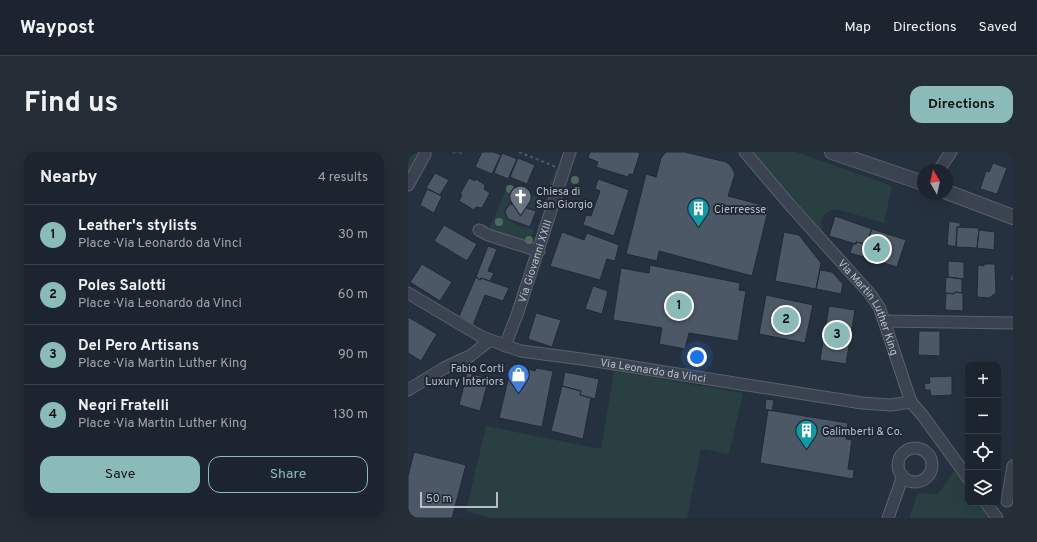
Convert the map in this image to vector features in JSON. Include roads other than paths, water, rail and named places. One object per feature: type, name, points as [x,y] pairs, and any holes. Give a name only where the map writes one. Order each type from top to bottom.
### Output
[{"type":"street","name":"Via Giovanni XXIII","points":[[505,346],[518,312],[570,152]]},
{"type":"street","name":"Via Martin Luther King","points":[[746,152],[879,307],[911,402],[965,474]]},
{"type":"street","points":[[832,152],[917,182]]},
{"type":"street","points":[[943,164],[951,152]]},
{"type":"street","points":[[408,185],[425,154]]},
{"type":"street","points":[[953,194],[1013,217]]},
{"type":"street","points":[[479,230],[488,235],[538,251]]},
{"type":"street","name":"Via Leonardo da Vinci","points":[[408,293],[489,340],[521,351],[589,360],[855,402],[891,404],[911,402]]},
{"type":"street","points":[[884,321],[1013,324]]},
{"type":"street","points":[[408,390],[444,368],[470,356],[489,340]]},
{"type":"street","points":[[1006,501],[1013,466]]},
{"type":"street","points":[[888,518],[903,476]]},
{"type":"street","points":[[988,506],[997,518]]},
{"type":"place","name":"Chiesa di San Giorgio","points":[[520,216]]},
{"type":"place","name":"Cierreesse","points":[[698,228]]},
{"type":"place","name":"Negri Fratelli","points":[[877,249]]},
{"type":"place","name":"Leather's stylists","points":[[679,306]]},
{"type":"place","name":"Poles Salotti","points":[[786,320]]},
{"type":"place","name":"Del Pero Artisans","points":[[837,335]]},
{"type":"place","name":"Fabio Corti Luxury Interiors","points":[[519,394]]},
{"type":"place","name":"Galimberti & Co.","points":[[806,450]]}]
